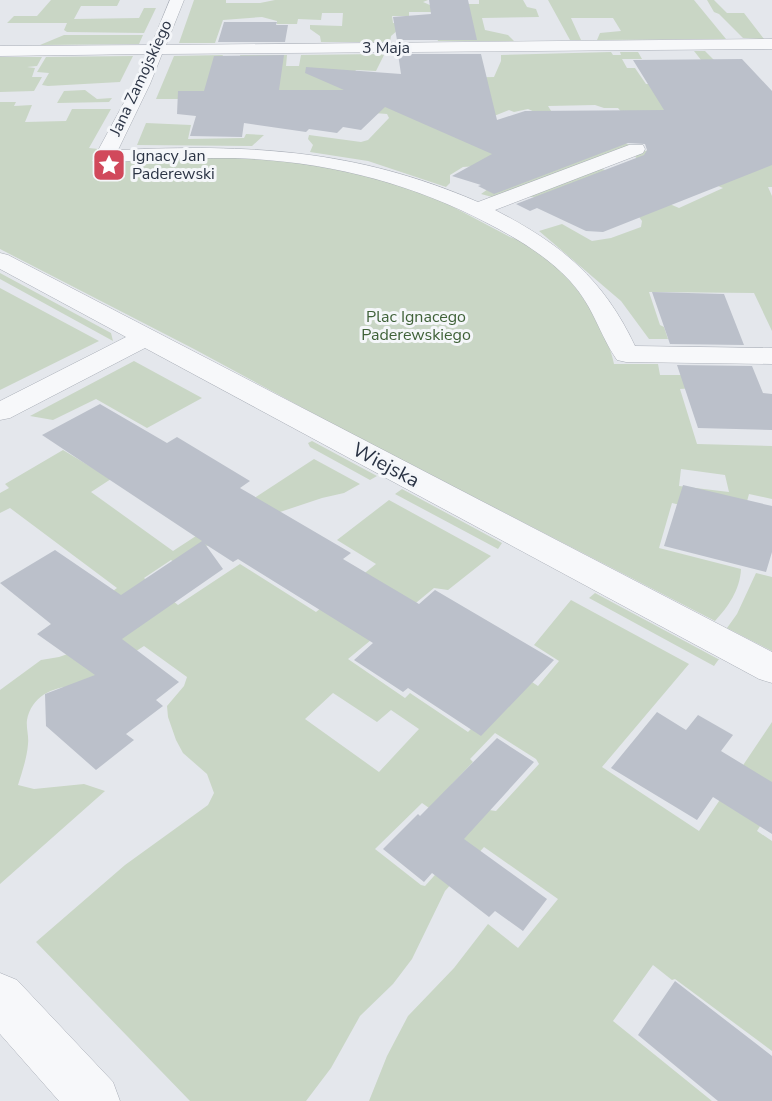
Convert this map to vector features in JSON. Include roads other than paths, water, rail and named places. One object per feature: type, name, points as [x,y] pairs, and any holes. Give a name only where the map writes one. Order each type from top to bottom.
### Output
[{"type":"street","name":"Jana Zamojskiego","points":[[177,0],[156,50],[105,156],[248,153],[306,159],[352,167],[411,182],[478,208]]},
{"type":"street","name":"3 Maja","points":[[0,51],[772,44]]},
{"type":"street","points":[[478,208],[636,149]]},
{"type":"street","points":[[478,208],[539,242],[573,272],[601,305],[626,354],[772,356]]},
{"type":"street","name":"Wiejska","points":[[0,260],[772,669]]},
{"type":"street","points":[[0,411],[146,337]]},
{"type":"street","points":[[0,997],[94,1101]]},
{"type":"place","name":"Ignacy Jan Paderewski","points":[[109,165]]},
{"type":"park label","name":"Plac Ignacego Paderewskiego","points":[[416,326]]}]
